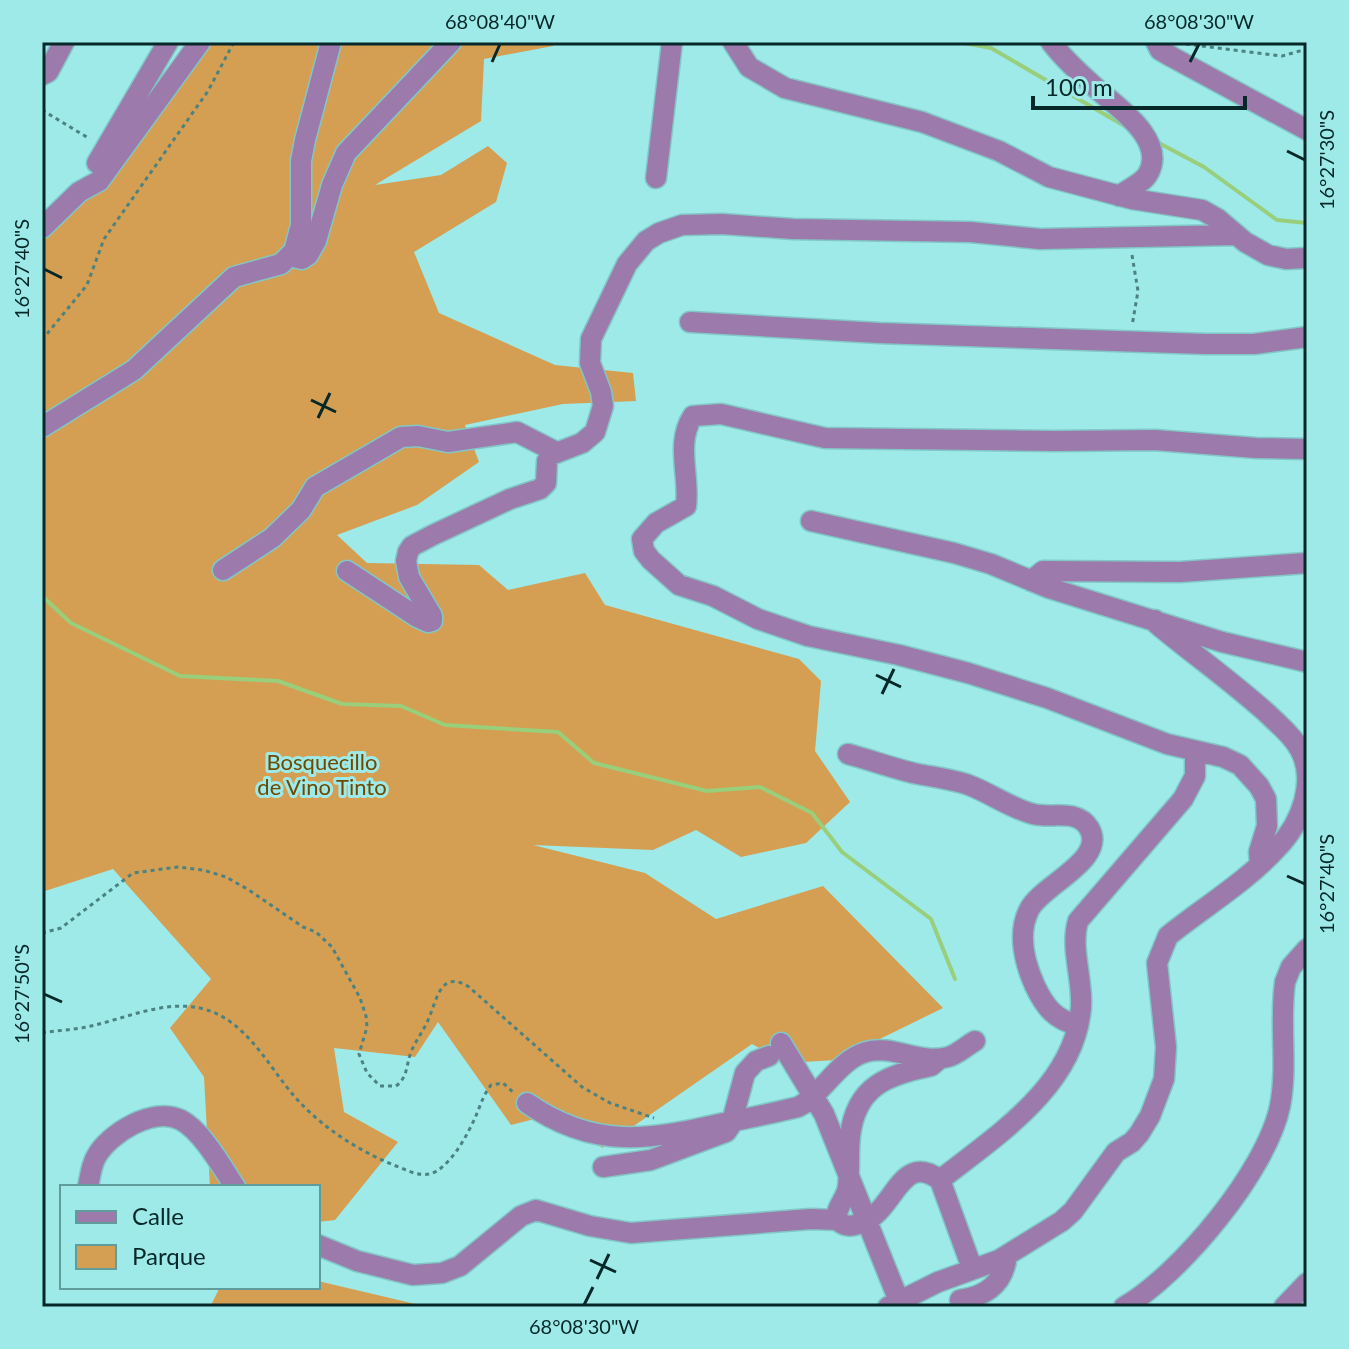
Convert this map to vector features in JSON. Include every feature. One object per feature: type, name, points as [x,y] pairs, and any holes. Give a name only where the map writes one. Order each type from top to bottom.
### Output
[{"type":"street","points":[[42,75],[48,72],[64,42]]},
{"type":"street","points":[[42,228],[79,192],[168,42]]},
{"type":"street","points":[[79,192],[99,181],[200,42]]},
{"type":"street","points":[[42,427],[134,370],[234,277],[281,264],[290,256],[301,225],[301,161],[305,140],[331,42]]},
{"type":"street","points":[[290,256],[302,259],[310,253],[346,153],[451,42]]},
{"type":"street","points":[[656,178],[672,42]]},
{"type":"street","points":[[733,42],[749,67],[785,88],[922,122],[999,151],[1049,177],[1119,196],[1202,210],[1268,255],[1286,259],[1307,258]]},
{"type":"street","points":[[1051,42],[1099,91],[1124,111],[1150,147],[1153,158],[1148,174],[1119,196]]},
{"type":"street","points":[[1156,42],[1160,50],[1172,57],[1307,130]]},
{"type":"street","points":[[347,571],[430,623],[432,616],[409,577],[408,552],[412,546],[433,535],[510,499],[540,489],[546,483],[547,461],[556,452],[582,443],[595,432],[603,406],[590,363],[591,339],[627,264],[646,241],[659,233],[682,225],[722,224],[793,229],[970,232],[1040,239],[1235,235]]},
{"type":"street","points":[[690,322],[879,333],[1127,341],[1254,344],[1307,337]]},
{"type":"street","points":[[1260,865],[1259,852],[1267,826],[1266,799],[1240,765],[1223,757],[1167,744],[1047,698],[968,673],[808,636],[758,619],[713,596],[679,585],[651,560],[644,551],[642,539],[656,523],[686,506],[688,493],[683,440],[693,416],[721,414],[825,438],[1155,440],[1307,449]]},
{"type":"street","points":[[223,570],[272,538],[301,510],[315,487],[401,437],[418,436],[448,442],[517,432],[556,452]]},
{"type":"street","points":[[811,521],[954,553],[1031,581],[1233,645],[1307,662]]},
{"type":"street","points":[[1031,581],[1043,571],[1180,572],[1307,563]]},
{"type":"street","points":[[603,1167],[633,1164],[668,1155],[726,1132],[745,1073],[756,1061],[775,1050],[824,1114],[867,1221],[893,1304],[990,1262],[1062,1221],[1073,1211],[1116,1152],[1132,1142],[1161,1093],[1165,1062],[1158,981],[1159,953],[1168,936],[1260,865],[1292,830],[1301,814],[1306,780],[1300,749],[1288,734],[1155,620]]},
{"type":"street","points":[[940,1180],[1021,1115],[1061,1070],[1078,1025],[1081,998],[1076,938],[1078,921],[1183,799],[1195,776],[1195,751]]},
{"type":"street","points":[[848,754],[970,785],[1034,814],[1076,817],[1087,825],[1092,836],[1089,853],[1037,897],[1023,926],[1025,960],[1044,1005],[1058,1018],[1078,1025]]},
{"type":"street","points":[[1124,1307],[1162,1279],[1238,1193],[1267,1139],[1276,1120],[1282,1090],[1285,982],[1291,967],[1307,949]]},
{"type":"street","points":[[527,1103],[564,1125],[600,1135],[670,1136],[798,1107],[853,1058],[867,1052],[881,1049],[937,1059],[954,1054],[975,1041]]},
{"type":"street","points":[[837,1220],[837,1210],[848,1189],[849,1139],[853,1120],[866,1096],[878,1082],[931,1066],[937,1059]]},
{"type":"street","points":[[89,1185],[97,1155],[118,1134],[143,1119],[163,1116],[179,1119],[193,1129],[234,1185]]},
{"type":"street","points":[[320,1246],[357,1261],[413,1275],[442,1273],[460,1266],[521,1216],[536,1210],[590,1226],[631,1233],[797,1220],[837,1220],[852,1226],[867,1221],[883,1209],[905,1178],[915,1171],[929,1172],[940,1180],[990,1262],[1005,1271],[994,1287],[956,1303]]},
{"type":"street","points":[[1284,1307],[1307,1283]]},
{"type":"path","points":[[42,340],[87,285],[104,239],[208,91],[234,42]]},
{"type":"path","points":[[1184,44],[1282,56],[1307,49]]},
{"type":"path","points":[[42,110],[106,150]]},
{"type":"path","points":[[1127,341],[1135,316],[1138,291],[1131,236]]},
{"type":"path","points":[[42,933],[61,928],[133,873],[178,867],[215,873],[249,890],[327,941],[364,1006],[367,1027],[359,1054],[367,1073],[380,1086],[396,1086],[404,1078],[411,1052],[427,1023],[438,991],[447,984],[459,982],[469,987],[582,1087],[610,1103],[659,1119]]},
{"type":"path","points":[[42,1033],[91,1026],[126,1014],[171,1007],[192,1007],[213,1012],[233,1024],[258,1050],[294,1097],[331,1129],[370,1155],[422,1175],[440,1170],[453,1156],[491,1085],[499,1082],[507,1084],[527,1103]]},
{"type":"green space","name":"Bosquecillo de Vino Tinto","points":[[200,42],[555,42],[553,46],[484,59],[481,121],[375,185],[441,175],[488,146],[507,163],[496,202],[414,252],[439,313],[555,365],[633,373],[636,401],[563,404],[465,425],[479,462],[417,505],[337,535],[367,563],[479,565],[508,590],[585,573],[605,605],[799,659],[821,681],[815,751],[850,802],[806,843],[741,857],[696,830],[653,850],[533,845],[645,873],[716,919],[823,886],[943,1008],[837,1060],[786,1063],[752,1044],[602,1148],[562,1112],[511,1125],[438,1022],[415,1057],[334,1048],[344,1112],[398,1142],[335,1220],[320,1222],[320,1185],[210,1185],[204,1077],[170,1028],[211,979],[113,869],[42,892],[42,237]]},
{"type":"green space","points":[[320,1281],[428,1307],[210,1307],[219,1289],[320,1289]]},
{"type":"waterway","points":[[959,42],[991,48],[1128,128]]},
{"type":"waterway","points":[[1157,142],[1204,167],[1277,220],[1307,223]]},
{"type":"waterway","points":[[42,596],[71,623],[180,676],[278,681],[342,704],[401,706],[445,725],[558,732],[594,763],[707,791],[760,787],[812,813],[842,852],[931,919],[955,979]]}]
